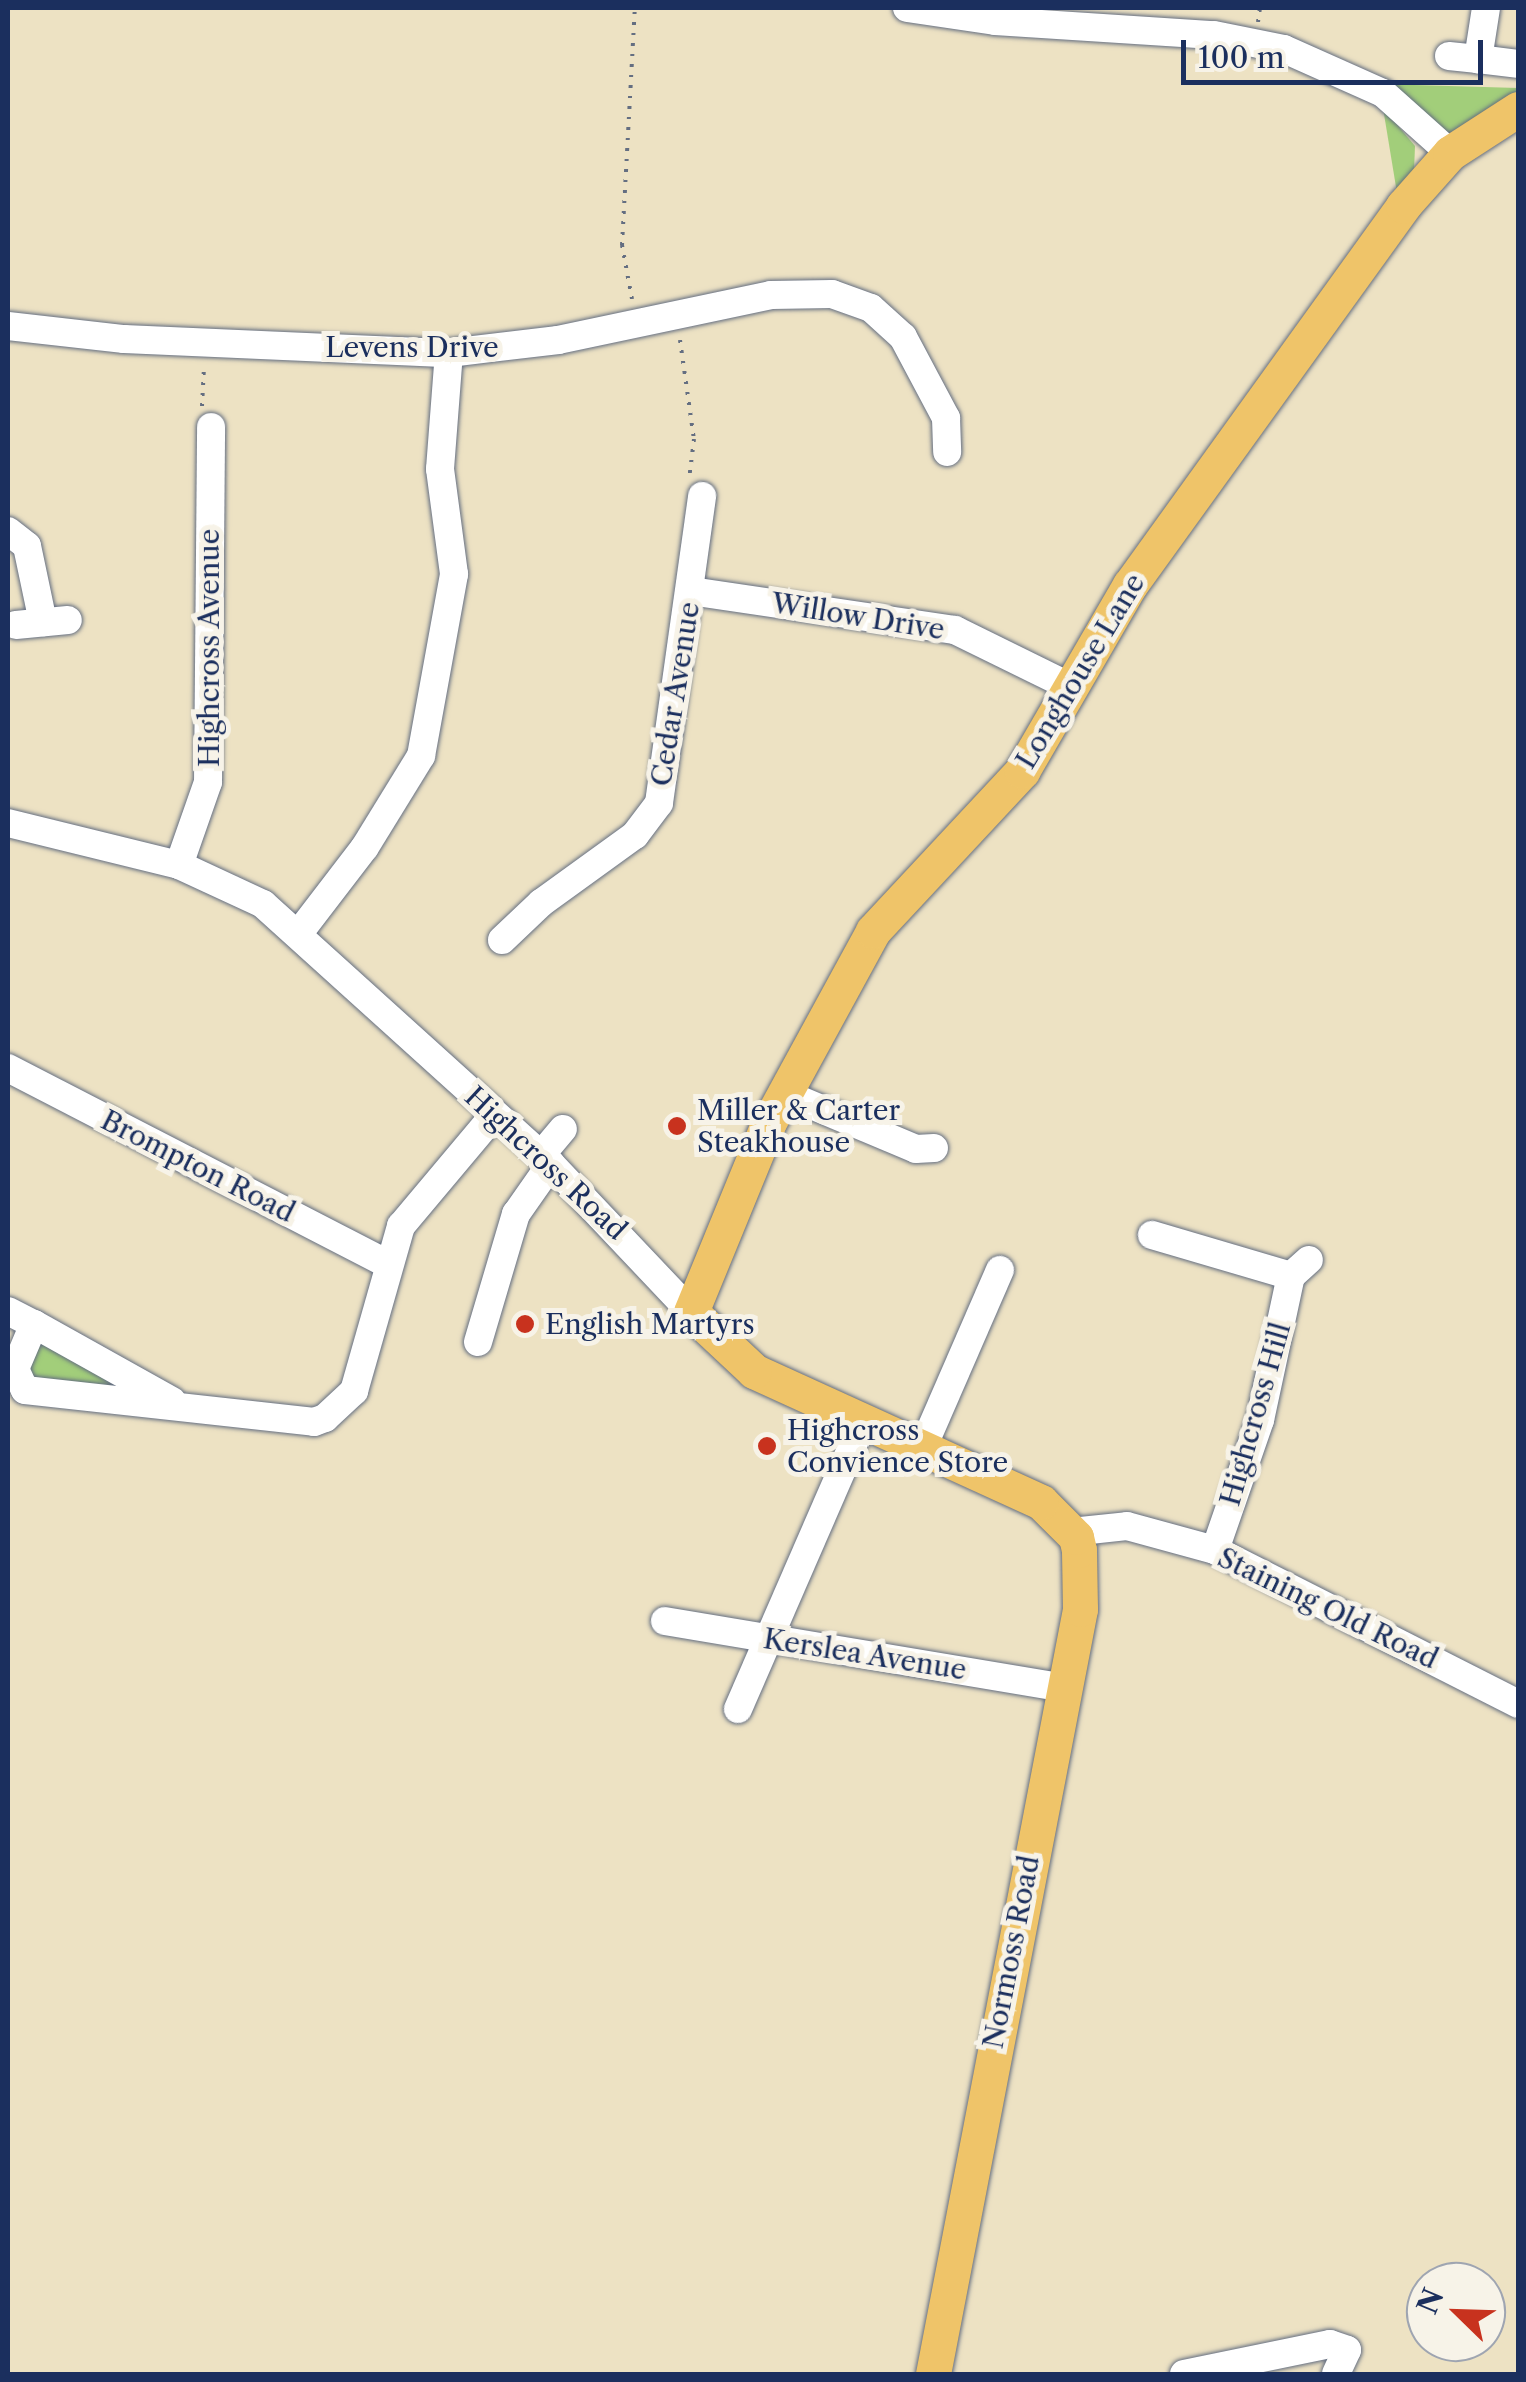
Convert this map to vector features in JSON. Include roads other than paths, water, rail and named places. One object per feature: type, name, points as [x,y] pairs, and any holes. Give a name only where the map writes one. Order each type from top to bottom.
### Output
[{"type":"main road","name":"Longhouse Lane","points":[[691,1312],[767,1108],[873,931],[1022,771],[1161,539],[1378,238],[1450,153],[1518,109]]},
{"type":"main road","name":"Highcross Road","points":[[691,1312],[754,1372],[1041,1502],[1072,1532]]},
{"type":"main road","name":"Normoss Road","points":[[933,2374],[1065,1688],[1082,1584],[1072,1532]]},
{"type":"street","points":[[907,8],[995,21],[1122,18],[1254,41],[1330,64],[1411,112],[1450,153]]},
{"type":"street","points":[[1478,60],[1486,8]]},
{"type":"street","points":[[1449,56],[1518,64]]},
{"type":"street","name":"Levens Drive","points":[[8,326],[449,353],[812,293],[856,299],[904,337],[946,418],[947,452]]},
{"type":"street","points":[[299,933],[365,847],[421,756],[454,574],[440,470],[449,353]]},
{"type":"street","name":"Highcross Avenue","points":[[179,865],[208,782],[211,427]]},
{"type":"street","name":"Cedar Avenue","points":[[502,940],[541,903],[635,835],[654,813],[702,496]]},
{"type":"street","points":[[8,530],[27,546],[42,622]]},
{"type":"street","name":"Willow Drive","points":[[690,592],[955,630],[1072,688]]},
{"type":"street","name":"Highcross Road","points":[[8,823],[179,865],[244,892],[299,933],[546,1159],[691,1312]]},
{"type":"street","name":"Brompton Road","points":[[8,1068],[388,1264]]},
{"type":"street","points":[[767,1108],[916,1149],[934,1148]]},
{"type":"street","points":[[34,1324],[15,1369],[25,1390],[173,1402],[314,1422],[339,1410],[354,1391],[388,1264],[419,1198],[494,1115]]},
{"type":"street","points":[[478,1342],[516,1214],[564,1129]]},
{"type":"street","name":"Highcross Hill","points":[[1152,1235],[1300,1268],[1260,1420],[1215,1550]]},
{"type":"street","points":[[923,1448],[1000,1270]]},
{"type":"street","points":[[8,1310],[173,1402]]},
{"type":"street","points":[[738,1708],[862,1422]]},
{"type":"street","name":"Staining Old Road","points":[[1072,1532],[1128,1526],[1215,1550],[1518,1704]]},
{"type":"street","name":"Kerslea Avenue","points":[[665,1620],[1065,1688]]},
{"type":"street","points":[[1184,2374],[1330,2344],[1341,2362]]},
{"type":"place","name":"Miller & Carter Steakhouse","points":[[677,1126]]},
{"type":"place","name":"English Martyrs","points":[[525,1324]]},
{"type":"place","name":"Highcross Convience Store","points":[[767,1446]]}]
